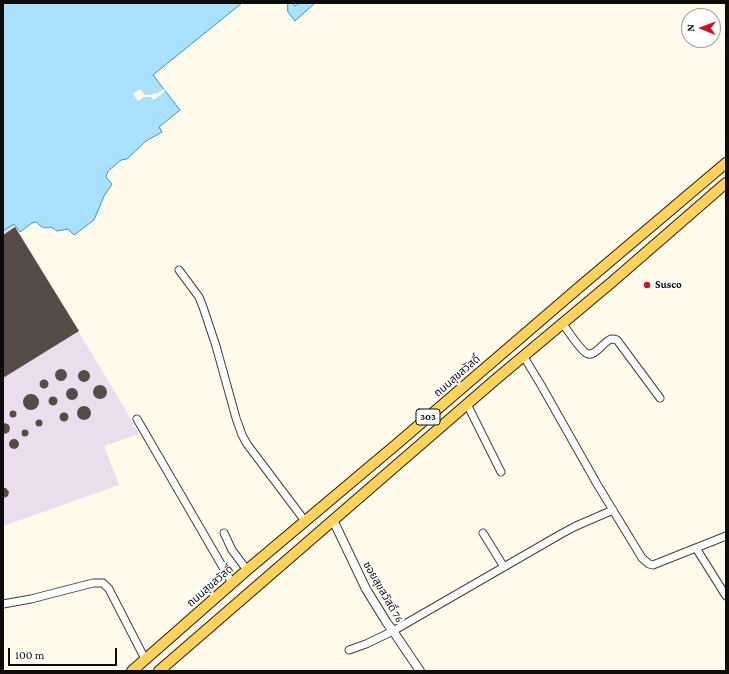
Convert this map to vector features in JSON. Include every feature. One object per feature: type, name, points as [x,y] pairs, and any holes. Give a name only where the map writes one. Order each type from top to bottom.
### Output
[{"type":"main road","name":"ถนนสุขสวัสดิ์","points":[[132,671],[247,570],[726,163]]},
{"type":"main road","name":"303","points":[[158,671],[467,404],[724,189]]},
{"type":"street","points":[[179,270],[199,297],[203,307],[242,435],[247,444],[305,522]]},
{"type":"street","points":[[563,324],[582,350],[590,355],[610,340],[617,340],[660,398]]},
{"type":"street","points":[[524,357],[597,484],[642,558],[649,564],[653,565],[726,536]]},
{"type":"street","points":[[467,404],[501,472]]},
{"type":"street","points":[[137,419],[232,583]]},
{"type":"street","points":[[349,650],[366,644],[393,631],[560,534],[613,510]]},
{"type":"street","name":"ซอยสุขสวัสดิ์ 76","points":[[333,520],[366,589],[420,671]]},
{"type":"street","points":[[224,533],[232,550],[247,570]]},
{"type":"street","points":[[483,533],[504,567]]},
{"type":"street","points":[[696,548],[726,596]]},
{"type":"street","points":[[3,604],[31,599],[93,583],[104,583],[109,588],[145,659]]},
{"type":"shaded area","points":[[14,224],[139,434],[104,446],[119,485],[3,526],[3,231]]},
{"type":"water","points":[[3,3],[242,3],[153,75],[180,110],[159,127],[162,132],[146,141],[127,159],[121,160],[108,171],[106,177],[112,184],[104,196],[94,220],[74,235],[68,229],[57,231],[51,227],[43,227],[36,222],[32,223],[20,232],[14,224],[3,231]]},
{"type":"water","points":[[288,3],[292,3],[295,6],[299,3],[315,3],[295,21],[288,12]]},
{"type":"pier","points":[[140,89],[145,95],[156,94],[164,89],[165,91],[154,100],[151,97],[144,97],[138,101],[133,94]]},
{"type":"building","points":[[15,227],[79,331],[3,378],[3,235]]},
{"type":"building","points":[[61,369],[65,371],[67,375],[65,379],[61,381],[57,379],[55,375],[57,371]]},
{"type":"building","points":[[84,370],[88,372],[90,376],[88,380],[84,382],[80,380],[78,376],[80,372]]},
{"type":"building","points":[[44,379],[49,384],[44,389],[39,384]]},
{"type":"building","points":[[97,385],[103,385],[107,389],[107,395],[103,399],[97,399],[93,395],[93,389]]},
{"type":"building","points":[[72,388],[76,390],[78,394],[76,398],[72,400],[68,398],[66,394],[68,390]]},
{"type":"building","points":[[31,394],[38,399],[39,402],[34,409],[31,410],[24,405],[23,402],[28,395]]},
{"type":"building","points":[[53,396],[58,401],[53,406],[48,401]]},
{"type":"building","points":[[81,406],[87,406],[91,410],[91,416],[87,420],[81,420],[77,416],[77,410]]},
{"type":"building","points":[[13,411],[16,414],[13,417],[10,414]]},
{"type":"building","points":[[64,412],[69,417],[64,422],[59,417]]},
{"type":"building","points":[[39,420],[42,423],[39,426],[36,423]]},
{"type":"building","points":[[5,423],[9,425],[10,428],[9,432],[5,434],[3,433],[3,424]]},
{"type":"building","points":[[25,430],[28,433],[25,436],[22,433]]},
{"type":"building","points":[[12,439],[16,439],[18,440],[18,448],[12,449],[9,446],[9,442]]},
{"type":"building","points":[[3,488],[6,488],[9,492],[8,496],[4,498]]},
{"type":"place","name":"Susco","points":[[647,285]]}]
